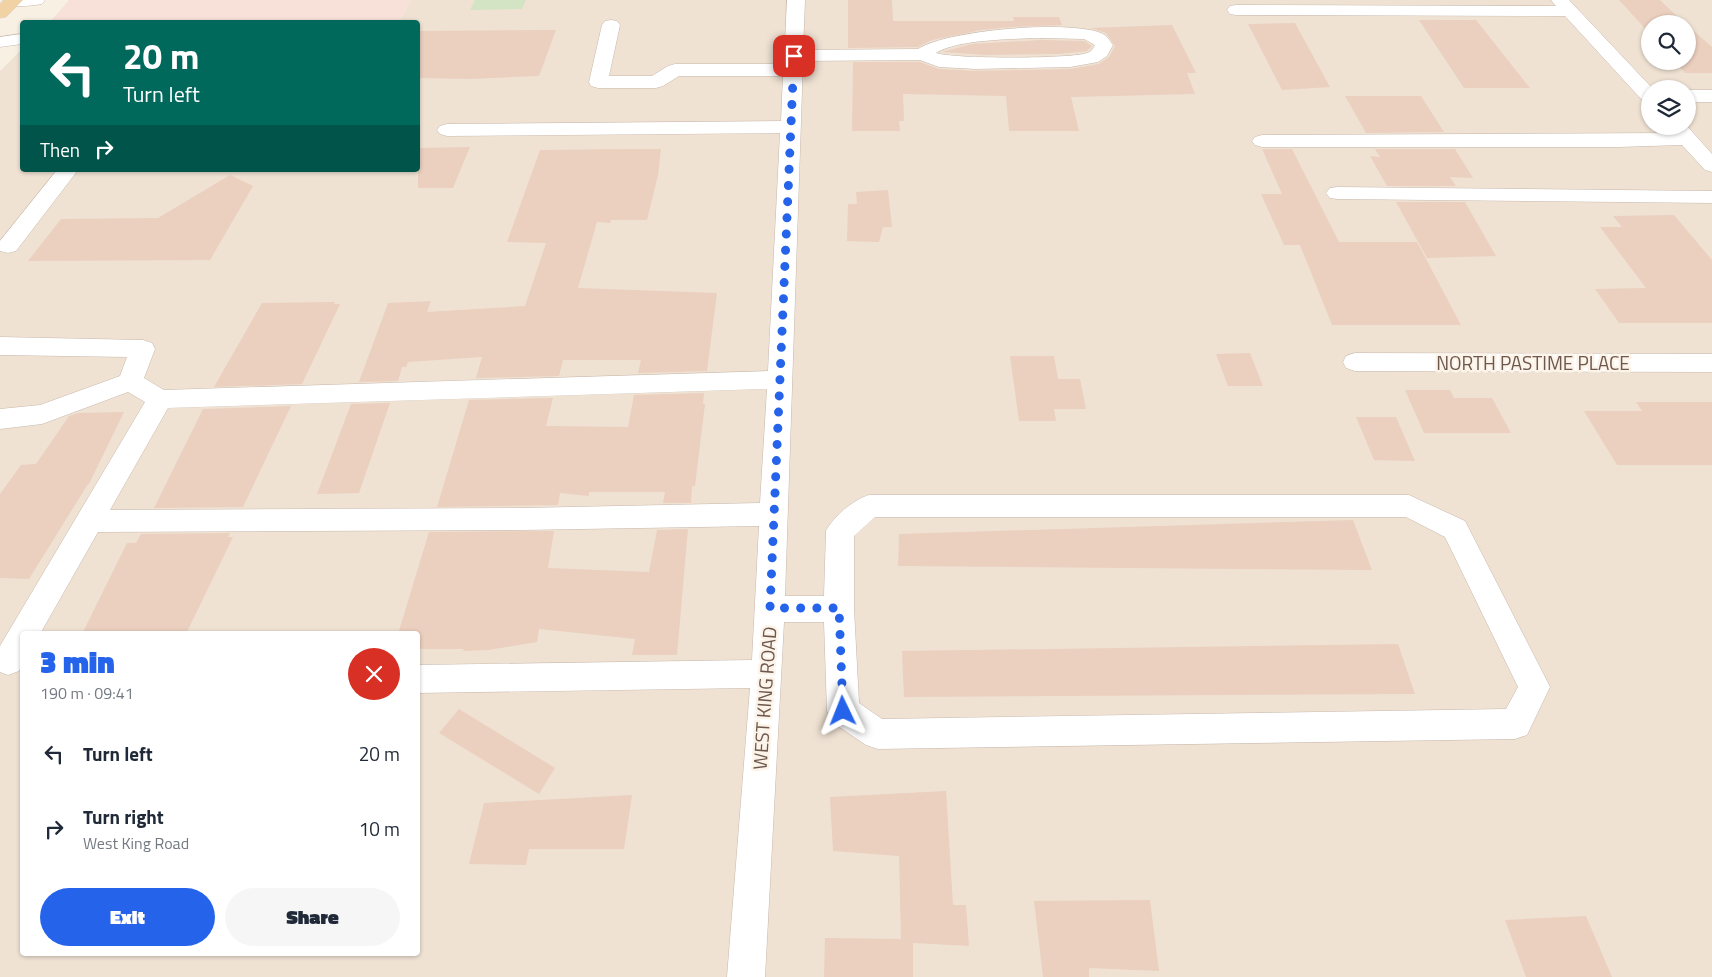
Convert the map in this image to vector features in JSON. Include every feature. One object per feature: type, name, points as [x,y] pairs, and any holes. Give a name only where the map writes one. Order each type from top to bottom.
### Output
[{"type":"street","points":[[9,5],[36,0]]},
{"type":"street","name":"WEST KING ROAD","points":[[746,977],[767,674],[796,0]]},
{"type":"street","points":[[1236,10],[1565,6],[1641,86]]},
{"type":"street","points":[[611,25],[598,82],[656,82],[675,70],[922,54],[939,61],[976,63],[1070,61],[1092,58],[1101,52],[1104,45],[1097,37],[1081,34],[1029,33],[961,39],[935,46],[922,54]]},
{"type":"street","points":[[0,42],[20,39]]},
{"type":"street","points":[[1696,96],[1712,96]]},
{"type":"street","points":[[447,130],[790,128]]},
{"type":"street","points":[[1262,141],[1618,141],[1666,135]]},
{"type":"street","points":[[1684,135],[1712,166]]},
{"type":"street","points":[[8,246],[66,172]]},
{"type":"street","points":[[1338,193],[1712,196]]},
{"type":"street","points":[[0,346],[143,349],[130,382],[4,426]]},
{"type":"street","name":"NORTH PASTIME PLACE","points":[[1355,362],[1712,363]]},
{"type":"street","points":[[130,382],[160,400],[780,380]]},
{"type":"street","points":[[26,631],[160,400]]},
{"type":"street","points":[[869,506],[1409,506],[1455,529],[1534,688],[1515,724],[878,734],[843,711],[839,608],[840,531],[869,506]]},
{"type":"street","points":[[90,520],[522,519],[774,514]]},
{"type":"street","points":[[770,608],[839,608]]},
{"type":"street","points":[[420,678],[767,674]]},
{"type":"shaded area","points":[[69,0],[411,0],[401,20],[52,20]]},
{"type":"shaded area","points":[[411,0],[1712,0],[1712,977],[0,977],[0,71],[20,51],[20,172],[420,172],[420,20],[401,20]]},
{"type":"green space","points":[[475,0],[526,0],[522,9],[470,10]]},
{"type":"building","points":[[848,0],[892,0],[893,21],[1014,21],[1013,17],[1059,17],[1062,25],[981,30],[932,40],[918,47],[848,48]]},
{"type":"building","points":[[1619,0],[1660,0],[1676,15],[1641,15],[1641,24]]},
{"type":"building","points":[[1419,20],[1476,20],[1530,88],[1464,88]]},
{"type":"building","points":[[1295,23],[1330,87],[1282,90],[1248,24]]},
{"type":"building","points":[[1172,25],[1196,73],[1187,73],[1195,94],[1071,97],[1079,131],[1009,131],[1006,96],[903,94],[904,121],[899,121],[900,131],[852,131],[853,62],[920,62],[939,69],[976,71],[1070,69],[1099,64],[1109,57],[1115,46],[1106,33],[1090,28]]},
{"type":"building","points":[[556,30],[539,76],[471,79],[420,78],[420,31]]},
{"type":"building","points":[[1696,33],[1712,47],[1712,73],[1685,73],[1682,70],[1696,70]]},
{"type":"building","points":[[1042,40],[1084,41],[1092,46],[1087,51],[1059,54],[986,55],[942,52],[972,44]]},
{"type":"building","points":[[1345,96],[1421,96],[1444,132],[1366,133]]},
{"type":"building","points":[[470,147],[453,188],[418,188],[420,148]]},
{"type":"building","points":[[661,149],[658,175],[647,220],[611,220],[610,223],[597,222],[578,288],[717,293],[707,371],[638,373],[641,360],[563,360],[559,376],[476,378],[482,357],[408,362],[406,367],[402,367],[398,381],[359,382],[388,303],[431,301],[427,312],[525,306],[546,243],[507,242],[540,150]]},
{"type":"building","points":[[1262,149],[1292,149],[1339,242],[1417,242],[1461,325],[1332,325],[1300,245],[1284,245],[1261,194],[1282,194]]},
{"type":"building","points":[[1375,149],[1455,149],[1473,178],[1450,177],[1456,186],[1387,186],[1370,156],[1380,157]]},
{"type":"building","points":[[230,175],[253,186],[210,260],[28,261],[61,219],[158,218]]},
{"type":"building","points":[[888,190],[892,227],[883,227],[879,242],[847,241],[848,204],[857,204],[856,192]]},
{"type":"building","points":[[1396,202],[1465,202],[1496,256],[1427,258]]},
{"type":"building","points":[[1674,215],[1712,260],[1712,323],[1619,323],[1595,289],[1646,288],[1600,227],[1622,227],[1613,216]]},
{"type":"building","points":[[335,302],[334,304],[340,304],[302,384],[214,387],[262,303]]},
{"type":"building","points":[[1250,353],[1263,386],[1228,386],[1216,354]]},
{"type":"building","points":[[1010,356],[1054,356],[1058,379],[1080,379],[1086,409],[1054,409],[1056,421],[1019,421]]},
{"type":"building","points":[[1405,390],[1450,390],[1454,398],[1492,398],[1511,433],[1424,433]]},
{"type":"building","points":[[704,393],[703,404],[705,404],[695,486],[692,486],[691,503],[663,503],[665,492],[589,492],[589,496],[560,493],[558,505],[437,507],[469,400],[553,398],[546,426],[628,427],[634,395]]},
{"type":"building","points":[[1636,402],[1712,402],[1712,465],[1617,465],[1584,411],[1642,411]]},
{"type":"building","points":[[390,403],[359,493],[317,494],[351,404]]},
{"type":"building","points":[[291,406],[243,507],[154,508],[203,409]]},
{"type":"building","points":[[124,412],[89,484],[29,579],[0,578],[0,494],[21,465],[36,464],[69,416],[78,413]]},
{"type":"building","points":[[1356,417],[1396,417],[1415,461],[1374,460]]},
{"type":"building","points":[[1353,520],[1372,570],[898,566],[899,534]]},
{"type":"building","points":[[688,529],[677,655],[632,655],[635,639],[539,629],[537,642],[488,650],[420,649],[420,631],[399,631],[429,532],[554,531],[548,568],[649,572],[657,530]]},
{"type":"building","points":[[230,533],[228,537],[233,537],[187,631],[83,631],[127,543],[136,543],[141,534]]},
{"type":"building","points":[[1398,644],[1415,694],[904,697],[902,651]]},
{"type":"building","points":[[459,709],[555,768],[539,794],[439,733]]},
{"type":"building","points":[[946,791],[953,905],[966,905],[969,946],[913,943],[913,977],[824,977],[825,938],[901,939],[899,856],[833,851],[830,797]]},
{"type":"building","points":[[632,795],[624,849],[529,849],[526,865],[469,864],[484,803]]},
{"type":"building","points":[[1150,900],[1159,971],[1089,968],[1089,977],[1043,977],[1034,901]]},
{"type":"building","points":[[1586,916],[1612,977],[1526,977],[1505,920]]},
{"type":"route","points":[[794,56],[770,608],[839,608],[843,711]]}]
